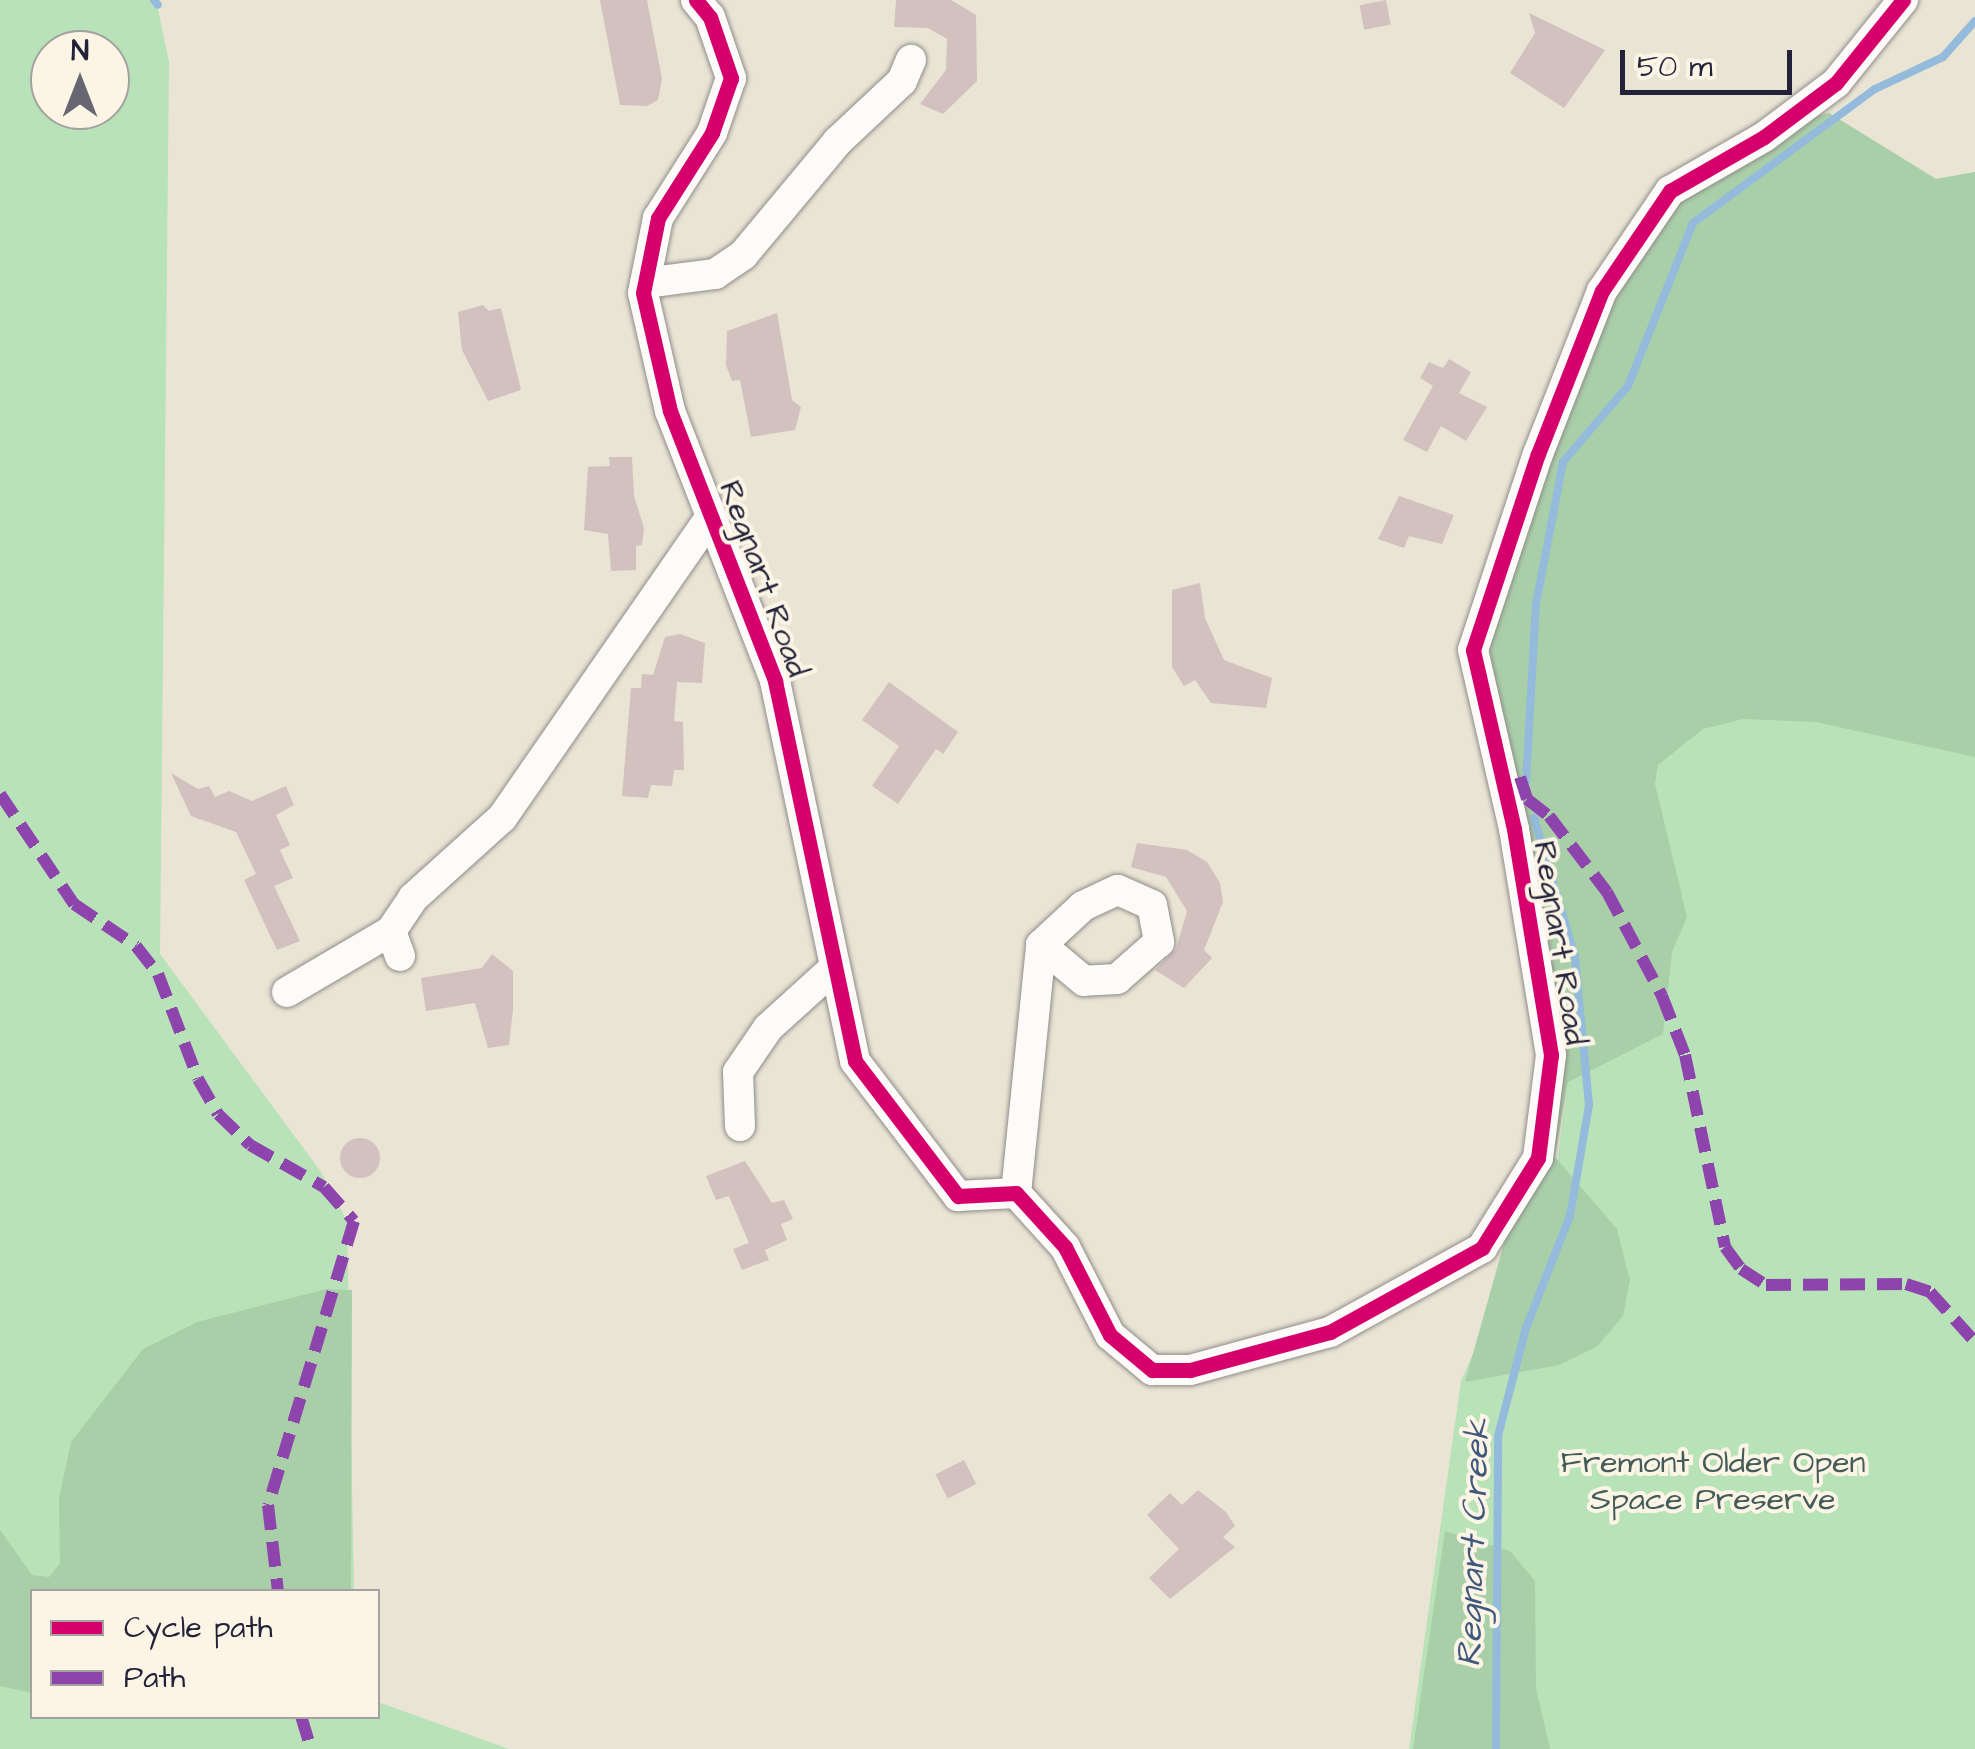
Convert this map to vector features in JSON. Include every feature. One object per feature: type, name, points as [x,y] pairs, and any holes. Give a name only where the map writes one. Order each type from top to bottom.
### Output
[{"type":"street","name":"Regnart Road","points":[[696,0],[710,17],[731,78],[712,133],[658,218],[645,282],[670,411],[775,681],[855,1060],[958,1196],[1016,1193],[1065,1246],[1110,1335],[1152,1370],[1190,1370],[1330,1332],[1482,1248],[1538,1158],[1551,1055],[1514,829],[1471,660],[1532,472],[1602,291],[1670,191],[1764,137],[1836,83],[1903,0]]},
{"type":"street","points":[[645,282],[714,274],[742,255],[836,142],[902,82],[911,60]]},
{"type":"street","points":[[287,992],[396,944],[413,898],[502,818],[711,516]]},
{"type":"street","points":[[1016,1193],[1041,945]]},
{"type":"street","points":[[740,1126],[738,1072],[768,1028],[833,970]]},
{"type":"green space","points":[[0,0],[156,0],[169,62],[160,954],[321,1172],[347,1221],[354,1589],[30,1589],[30,1719],[380,1719],[380,1703],[509,1749],[0,1749]]},
{"type":"green space","name":"Fremont Older Open Space Preserve","points":[[1829,113],[1936,179],[1975,172],[1975,1749],[1409,1749],[1461,1381],[1557,1164],[1568,1082]]},
{"type":"green space","points":[[1829,113],[1936,179],[1975,172],[1975,757],[1816,722],[1743,719],[1703,729],[1658,765],[1655,784],[1687,917],[1672,952],[1663,1034],[1568,1082],[1555,1157],[1617,1229],[1630,1280],[1623,1316],[1598,1346],[1559,1365],[1465,1382],[1528,1158],[1545,1055],[1469,631],[1526,456],[1666,185],[1764,128]]},
{"type":"green space","points":[[327,1289],[352,1290],[351,1589],[30,1589],[30,1693],[0,1686],[0,1530],[32,1575],[49,1577],[60,1563],[59,1499],[71,1442],[143,1349],[197,1322]]},
{"type":"green space","points":[[1445,1531],[1510,1551],[1535,1581],[1536,1688],[1550,1749],[1413,1749]]},
{"type":"building","points":[[600,0],[647,0],[662,79],[658,100],[647,106],[620,105]]},
{"type":"building","points":[[896,0],[951,0],[976,15],[977,81],[943,114],[920,104],[946,70],[947,39],[928,28],[894,27]]},
{"type":"building","points":[[1386,0],[1391,25],[1364,30],[1359,5]]},
{"type":"building","points":[[1529,13],[1605,50],[1564,108],[1510,73],[1535,33]]},
{"type":"building","points":[[483,305],[489,311],[501,308],[521,390],[488,401],[462,350],[458,312]]},
{"type":"building","points":[[777,313],[792,400],[801,407],[795,430],[751,437],[740,380],[732,381],[726,365],[727,331]]},
{"type":"building","points":[[1449,359],[1471,372],[1459,393],[1487,407],[1466,441],[1441,426],[1427,452],[1403,440],[1433,386],[1420,378],[1429,362],[1443,368]]},
{"type":"building","points":[[609,457],[632,457],[634,496],[644,528],[642,545],[636,546],[636,570],[611,571],[608,534],[584,530],[588,467],[610,466]]},
{"type":"building","points":[[1399,496],[1454,515],[1442,544],[1409,536],[1404,548],[1378,539]]},
{"type":"building","points":[[1200,583],[1205,618],[1224,660],[1272,678],[1266,708],[1211,703],[1195,680],[1184,686],[1172,667],[1172,590]]},
{"type":"building","points":[[680,634],[705,643],[702,683],[677,682],[674,721],[683,722],[684,770],[674,770],[672,786],[651,785],[648,798],[622,796],[631,688],[641,688],[642,674],[653,675],[665,637]]},
{"type":"building","points":[[889,682],[958,732],[943,754],[936,749],[898,804],[872,786],[899,746],[862,720]]},
{"type":"building","points":[[171,773],[198,789],[209,786],[215,797],[229,791],[252,801],[286,786],[294,805],[276,815],[290,845],[280,850],[293,878],[274,886],[300,941],[277,950],[244,880],[256,874],[236,832],[191,816]]},
{"type":"building","points":[[1137,843],[1187,850],[1207,862],[1220,883],[1223,902],[1204,950],[1212,958],[1184,988],[1155,970],[1176,949],[1187,911],[1166,877],[1131,867]]},
{"type":"building","points":[[492,954],[513,971],[513,1010],[509,1045],[488,1048],[475,1003],[426,1011],[421,978],[482,968]]},
{"type":"building","points":[[360,1138],[374,1144],[380,1158],[374,1172],[360,1178],[346,1172],[340,1158],[346,1144]]},
{"type":"building","points":[[745,1161],[772,1203],[784,1200],[793,1219],[781,1224],[787,1240],[765,1250],[769,1260],[742,1270],[733,1249],[749,1243],[729,1196],[716,1200],[706,1176]]},
{"type":"building","points":[[964,1460],[976,1484],[948,1499],[935,1475]]},
{"type":"building","points":[[1198,1490],[1226,1512],[1235,1526],[1223,1537],[1235,1547],[1170,1599],[1149,1578],[1179,1549],[1147,1515],[1170,1493],[1182,1505]]},
{"type":"waterway","points":[[154,0],[158,5]]},
{"type":"waterway","name":"Regnart Creek","points":[[1526,782],[1536,604],[1563,462],[1628,386],[1693,223],[1875,89],[1943,57],[1975,21]]},
{"type":"waterway","name":"Regnart Creek","points":[[1496,1749],[1498,1436],[1526,1328],[1570,1216],[1589,1105],[1575,957],[1534,818]]},
{"type":"marked path","points":[[1520,777],[1527,799],[1549,816],[1607,892],[1662,996],[1685,1055],[1725,1247],[1741,1269],[1766,1285],[1906,1284],[1930,1292],[1975,1342]]},
{"type":"marked path","points":[[0,794],[74,904],[136,946],[158,974],[198,1079],[218,1114],[250,1145],[324,1187],[354,1221],[268,1505],[278,1589]]},
{"type":"marked path","points":[[302,1719],[311,1749]]},
{"type":"cycle path","points":[[696,0],[710,17],[731,78],[712,133],[658,218],[643,293],[670,411],[775,681],[855,1061],[958,1196],[1016,1193],[1065,1247],[1110,1335],[1152,1370],[1190,1370],[1330,1332],[1482,1248],[1538,1158],[1551,1055],[1514,829],[1473,650],[1538,454],[1602,291],[1670,191],[1764,137],[1836,83],[1903,0]]}]
